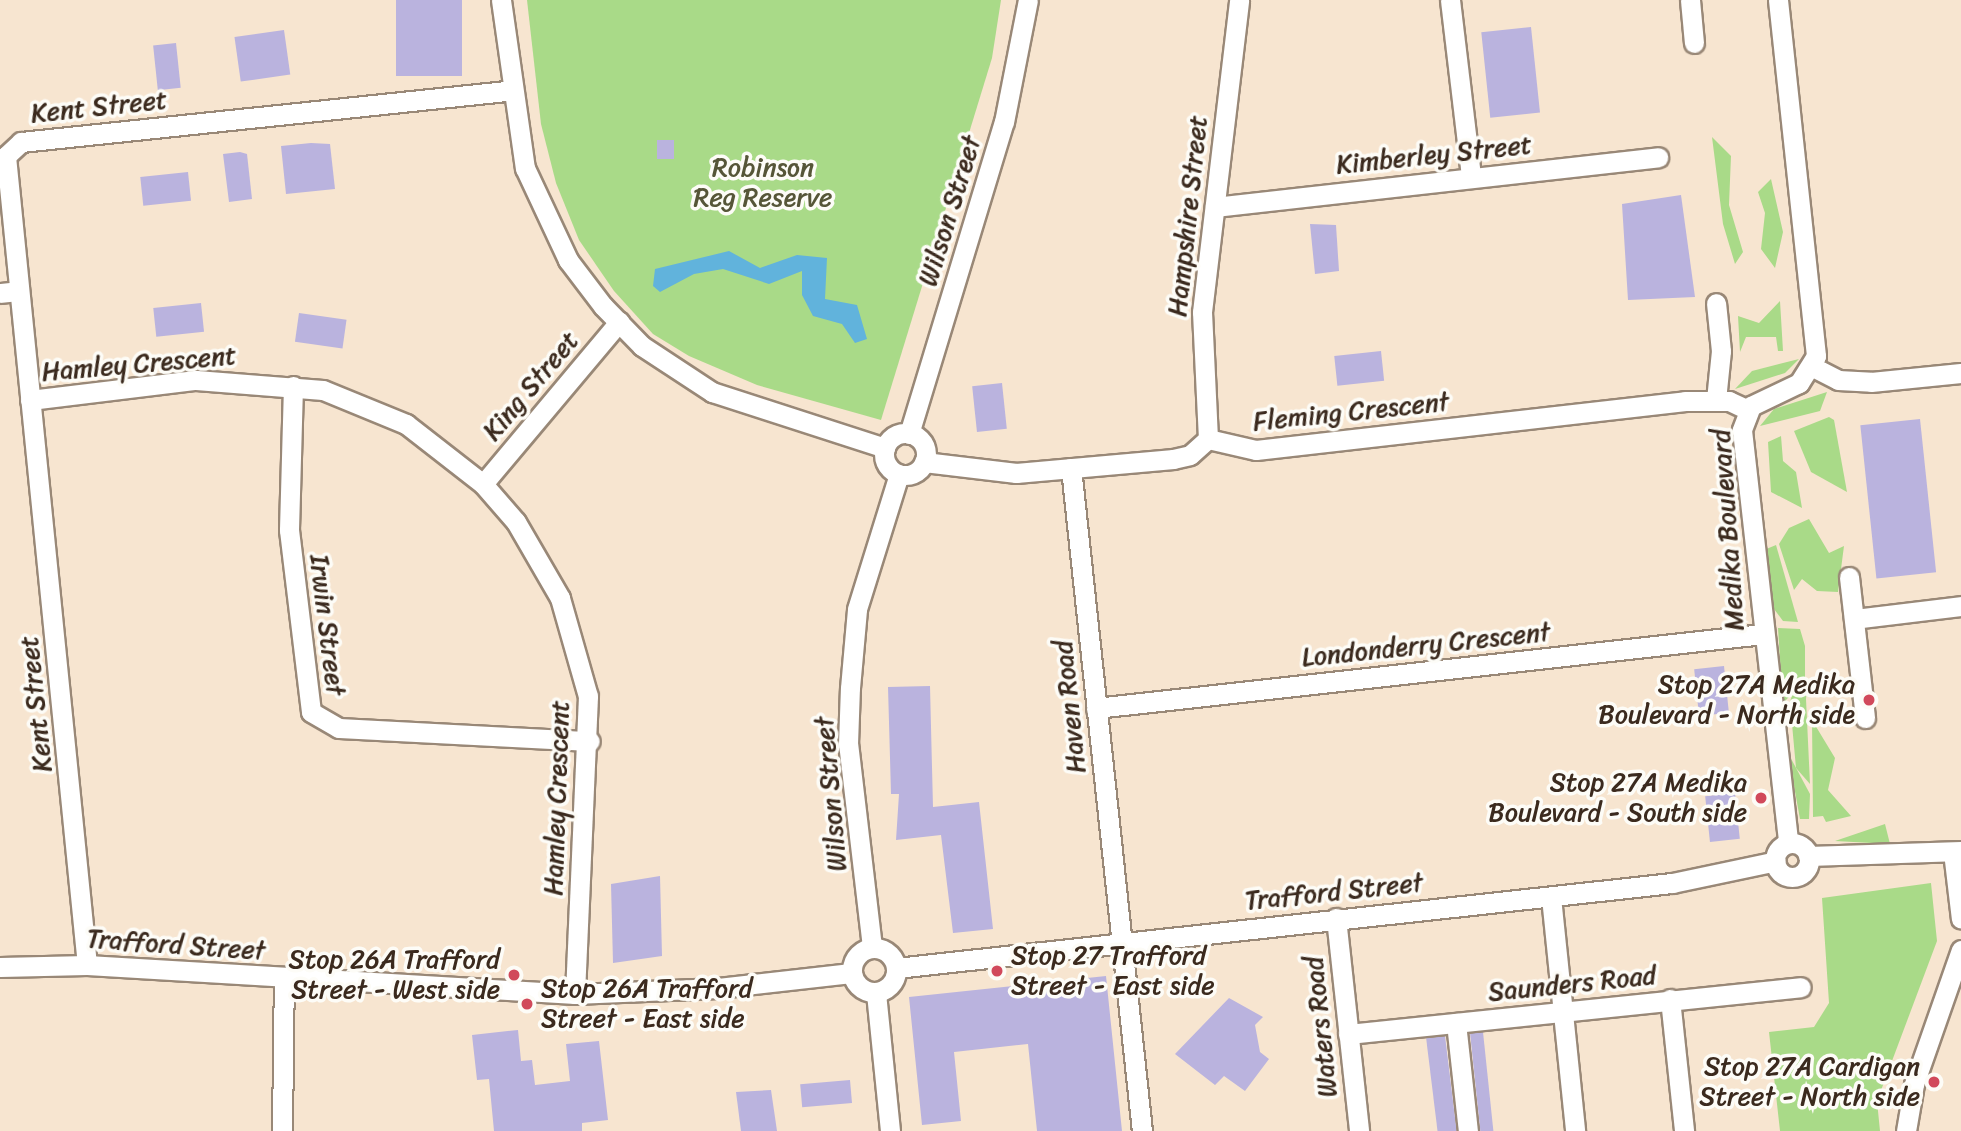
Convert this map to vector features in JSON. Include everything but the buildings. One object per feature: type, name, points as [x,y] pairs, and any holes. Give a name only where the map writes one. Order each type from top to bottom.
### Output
[{"type":"street","points":[[501,0],[512,90],[526,168],[542,211],[568,260],[619,322],[653,354],[712,391],[885,448]]},
{"type":"street","name":"Wilson Street","points":[[909,433],[1004,122],[1028,0]]},
{"type":"street","name":"Hampshire Street","points":[[1208,439],[1202,312],[1239,0]]},
{"type":"street","points":[[1450,0],[1471,177]]},
{"type":"street","points":[[1690,0],[1695,43]]},
{"type":"street","points":[[1778,0],[1814,309],[1813,367],[1838,380],[1871,382],[1961,373]]},
{"type":"street","name":"Kent Street","points":[[88,965],[30,400],[9,292],[6,156],[21,142],[512,90]]},
{"type":"street","name":"Kimberley Street","points":[[1215,207],[1658,157]]},
{"type":"street","points":[[1716,303],[1721,351],[1716,400]]},
{"type":"street","name":"King Street","points":[[483,484],[619,322]]},
{"type":"street","name":"Medika Boulevard","points":[[1788,843],[1742,430],[1748,410],[1764,396],[1799,383],[1813,367]]},
{"type":"street","name":"Hamley Crescent","points":[[30,400],[196,380],[293,386],[358,401],[406,424],[483,484],[516,522],[560,598],[580,649],[590,741],[575,994]]},
{"type":"street","name":"Irwin Street","points":[[293,386],[289,530],[311,712],[339,728],[590,741]]},
{"type":"street","name":"Fleming Crescent","points":[[1208,439],[1256,450],[1716,400],[1748,410]]},
{"type":"street","points":[[909,433],[921,441],[924,462],[917,471],[899,474],[886,461],[885,448],[892,438],[909,433]]},
{"type":"street","points":[[924,462],[985,472],[1071,468],[1173,459],[1190,455],[1208,439]]},
{"type":"street","name":"Haven Road","points":[[1071,468],[1142,1131]]},
{"type":"street","name":"Wilson Street","points":[[872,947],[848,744],[850,688],[857,609],[899,474]]},
{"type":"street","points":[[1849,578],[1865,718]]},
{"type":"street","points":[[1854,619],[1961,606]]},
{"type":"street","name":"Londonderry Crescent","points":[[1096,708],[1763,634]]},
{"type":"street","points":[[1788,843],[1803,847],[1808,856],[1807,867],[1794,876],[1780,871],[1776,861],[1788,843]]},
{"type":"street","points":[[1808,856],[1957,851],[1961,919]]},
{"type":"street","name":"Trafford Street","points":[[896,968],[1121,941],[1672,883],[1776,861]]},
{"type":"street","points":[[1551,897],[1575,1131]]},
{"type":"street","name":"Waters Road","points":[[1336,918],[1359,1131]]},
{"type":"street","points":[[872,947],[886,951],[896,968],[889,987],[876,993],[857,986],[851,973],[854,959],[872,947]]},
{"type":"street","points":[[1906,1131],[1914,1084],[1961,950]]},
{"type":"street","name":"Trafford Street","points":[[0,967],[88,965],[575,994],[718,988],[851,973]]},
{"type":"street","points":[[282,1131],[284,978]]},
{"type":"street","name":"Saunders Road","points":[[1348,1034],[1801,987]]},
{"type":"street","points":[[876,993],[890,1131]]},
{"type":"street","points":[[1670,999],[1684,1131]]},
{"type":"street","points":[[1456,1023],[1468,1131]]},
{"type":"green space","name":"Robinson Reg Reserve","points":[[527,0],[1001,0],[992,58],[881,420],[757,385],[689,356],[653,334],[614,291],[579,240],[556,183],[541,124]]},
{"type":"green space","points":[[1712,137],[1731,156],[1729,205],[1743,252],[1735,264],[1723,224]]},
{"type":"green space","points":[[1771,179],[1783,232],[1775,268],[1761,249],[1765,213],[1758,192]]},
{"type":"green space","points":[[1780,301],[1783,351],[1778,351],[1776,337],[1746,337],[1740,352],[1738,316],[1759,323]]},
{"type":"green space","points":[[1799,359],[1785,373],[1735,389],[1752,371]]},
{"type":"green space","points":[[1827,392],[1820,411],[1760,426],[1774,409]]},
{"type":"green space","points":[[1829,417],[1834,420],[1847,492],[1811,472],[1794,431]]},
{"type":"green space","points":[[1781,436],[1783,461],[1796,472],[1802,508],[1771,492],[1768,442]]},
{"type":"green space","points":[[1809,519],[1829,553],[1844,546],[1838,592],[1817,591],[1802,579],[1794,590],[1779,544],[1789,528]]},
{"type":"green space","points":[[1776,545],[1798,622],[1783,621],[1771,605],[1764,550]]},
{"type":"green space","points":[[1778,628],[1800,629],[1805,646],[1805,680],[1786,700],[1784,722]]},
{"type":"green space","points":[[1807,688],[1810,784],[1796,768],[1790,702],[1793,692]]},
{"type":"green space","points":[[1812,720],[1835,758],[1828,790],[1851,816],[1826,822],[1823,816],[1813,817]]},
{"type":"green space","points":[[1788,753],[1810,794],[1809,819],[1800,819]]},
{"type":"green space","points":[[1885,824],[1890,844],[1835,841]]},
{"type":"green space","points":[[1931,883],[1937,941],[1877,1101],[1880,1131],[1780,1131],[1769,1032],[1814,1027],[1829,1003],[1822,898]]},
{"type":"water","points":[[729,251],[760,268],[797,255],[827,258],[825,299],[857,305],[867,339],[855,343],[842,324],[813,316],[802,295],[802,271],[769,284],[723,269],[694,274],[660,292],[653,286],[655,269]]},
{"type":"place","name":"Stop 27A Medika Boulevard - North side","points":[[1869,700]]},
{"type":"place","name":"Stop 27A Medika Boulevard - South side","points":[[1761,798]]},
{"type":"place","name":"Stop 27 Trafford Street - East side","points":[[997,971]]},
{"type":"place","name":"Stop 26A Trafford Street - West side","points":[[514,975]]},
{"type":"place","name":"Stop 26A Trafford Street - East side","points":[[527,1004]]},
{"type":"place","name":"Stop 27A Cardigan Street - North side","points":[[1934,1082]]}]
